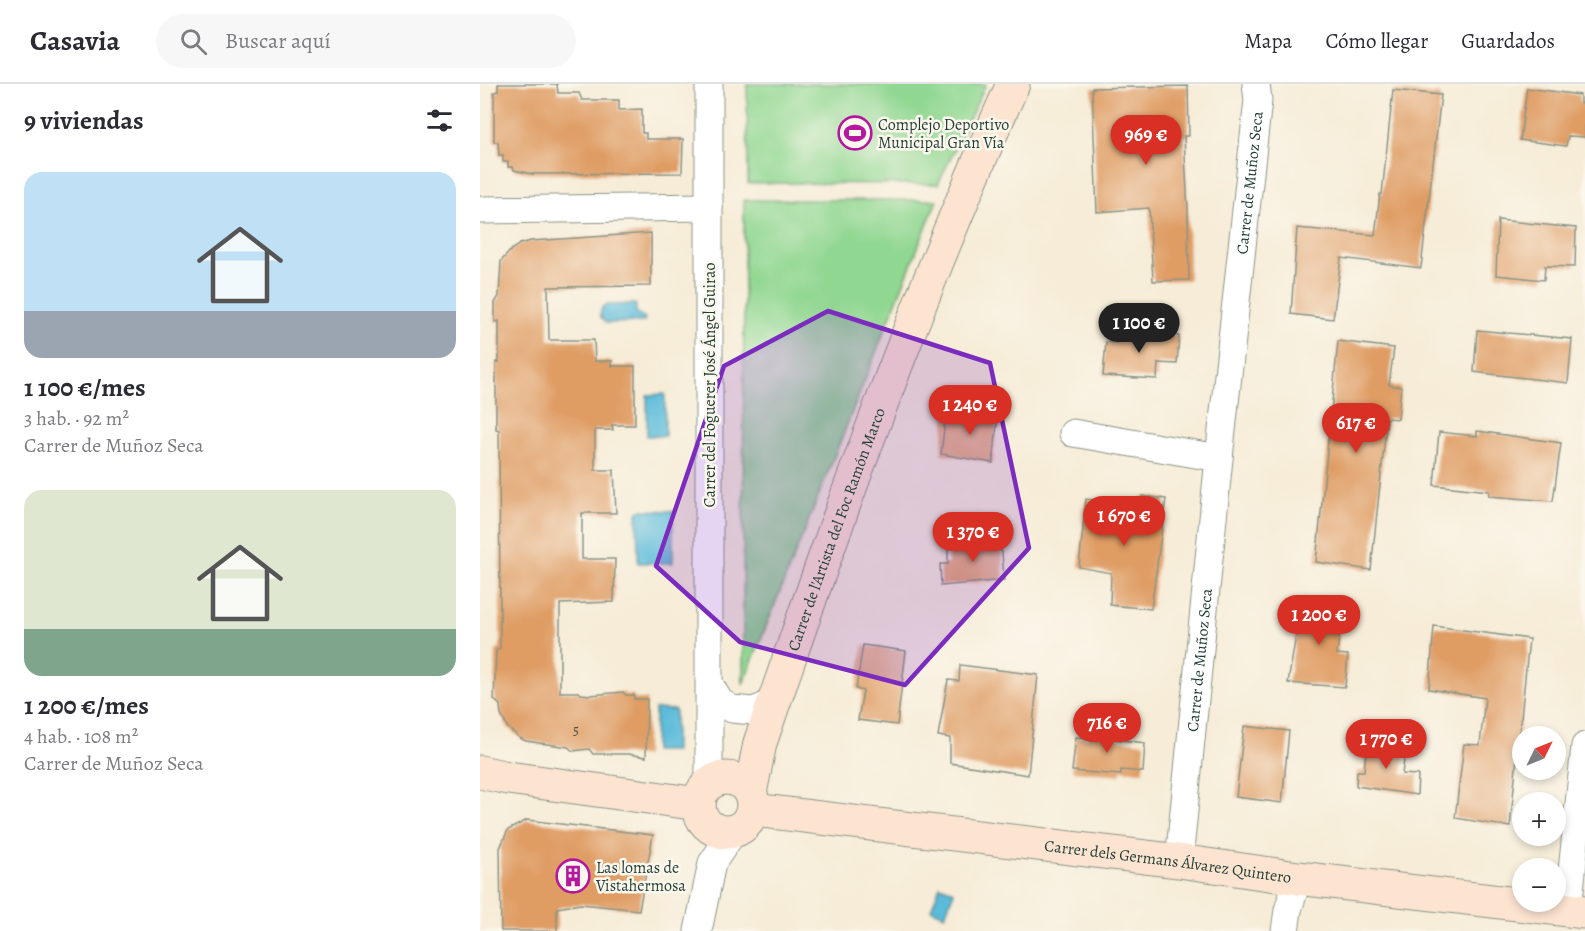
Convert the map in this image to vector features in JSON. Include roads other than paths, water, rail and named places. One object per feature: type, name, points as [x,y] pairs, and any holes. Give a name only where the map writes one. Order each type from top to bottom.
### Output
[{"type":"street","name":"Carrer del Foguerer José Ángel Guirao","points":[[709,84],[710,685],[730,800]]},
{"type":"street","name":"Carrer de l'Artista del Foc Ramón Marco","points":[[698,931],[712,864],[730,800],[760,743],[864,450],[931,276],[1013,84]]},
{"type":"street","name":"Carrer de Muñoz Seca","points":[[1179,861],[1219,458],[1258,100],[1256,84]]},
{"type":"street","points":[[480,210],[709,207]]},
{"type":"street","points":[[1073,433],[1219,458]]},
{"type":"street","points":[[710,685],[720,702],[732,709],[753,711],[764,707],[775,698]]},
{"type":"street","points":[[1576,911],[1585,746]]},
{"type":"street","name":"Carrer dels Germans Álvarez Quintero","points":[[480,772],[508,778],[730,800],[1298,878],[1576,911]]},
{"type":"street","points":[[1285,931],[1288,910],[1298,878]]},
{"type":"water","points":[[634,304],[636,312],[645,319],[644,322],[606,323],[600,316],[602,307],[606,305]]},
{"type":"water","points":[[665,394],[665,436],[647,436],[647,395]]},
{"type":"water","points":[[640,510],[673,511],[673,563],[638,563],[637,512]]},
{"type":"water","points":[[655,709],[675,710],[675,751],[654,751]]},
{"type":"water","points":[[940,886],[954,891],[945,915],[931,909]]},
{"type":"place","name":"Complejo Deportivo Municipal Gran Vía","points":[[855,133]]},
{"type":"place","name":"Las lomas de Vistahermosa","points":[[573,876]]}]
